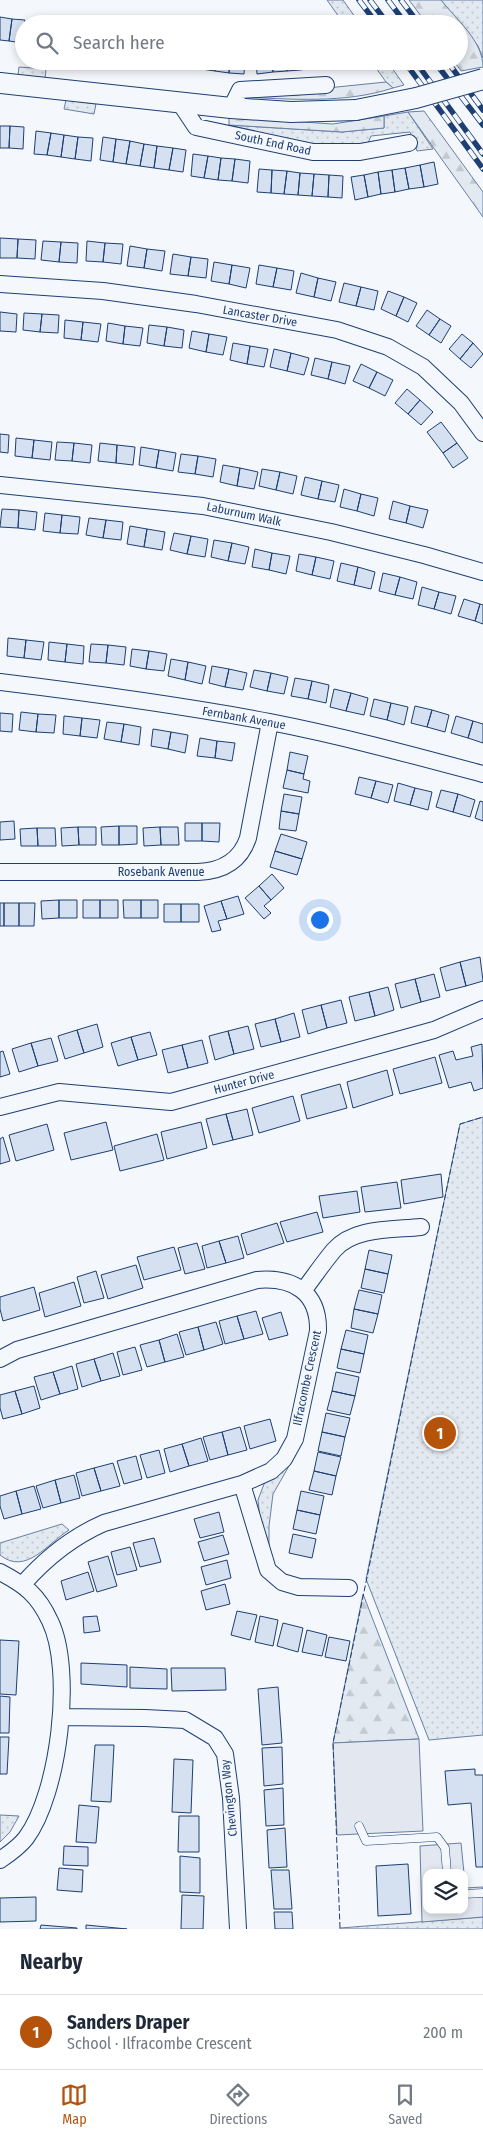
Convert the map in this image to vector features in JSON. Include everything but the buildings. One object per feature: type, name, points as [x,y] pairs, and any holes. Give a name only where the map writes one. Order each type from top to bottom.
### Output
[{"type":"street","points":[[0,83],[180,103],[291,112],[356,110],[416,98],[483,79]]},
{"type":"street","points":[[231,108],[240,90],[326,86]]},
{"type":"street","name":"South End Road","points":[[180,103],[196,127],[312,152],[360,152],[409,143]]},
{"type":"street","name":"Lancaster Drive","points":[[0,284],[112,292],[196,304],[337,330],[388,347],[423,367],[461,403],[483,434]]},
{"type":"street","name":"Laburnum Walk","points":[[0,485],[203,506],[331,532],[483,572]]},
{"type":"street","name":"Fernbank Avenue","points":[[0,682],[122,696],[270,722],[384,747],[483,774]]},
{"type":"street","name":"Rosebank Avenue","points":[[0,872],[198,872],[224,868],[245,848],[270,722]]},
{"type":"street","name":"Hunter Drive","points":[[0,1107],[59,1092],[171,1102],[434,1030],[483,1009]]},
{"type":"street","points":[[0,1359],[17,1350],[257,1280],[281,1280],[304,1291],[335,1249],[350,1238],[367,1233],[422,1227]]},
{"type":"street","name":"Ilfracombe Crescent","points":[[23,1584],[39,1566],[68,1542],[87,1531],[104,1523],[242,1484],[271,1472],[284,1459],[295,1439],[318,1331],[316,1312],[311,1300],[304,1291]]},
{"type":"street","points":[[242,1484],[268,1570],[282,1582],[299,1587],[349,1588]]},
{"type":"street","points":[[0,1572],[23,1584],[42,1605],[56,1639],[61,1678],[61,1717],[54,1770],[44,1803],[26,1837],[15,1850],[0,1860]]},
{"type":"street","name":"Chevington Way","points":[[61,1717],[185,1720],[215,1738],[225,1754],[231,1798],[238,1929]]},
{"type":"lane","points":[[359,1826],[366,1841],[437,1837],[445,1848],[447,1869]]},
{"type":"lane","points":[[468,1894],[483,1893]]},
{"type":"green space","points":[[327,0],[343,0],[354,15],[338,15]]},
{"type":"green space","points":[[409,0],[441,0],[454,15],[420,15]]},
{"type":"green space","points":[[441,0],[483,0],[483,58],[478,46],[468,34],[468,15],[453,15]]},
{"type":"green space","points":[[468,31],[479,48],[483,67],[468,70]]},
{"type":"green space","points":[[19,70],[46,70],[45,79],[18,76]]},
{"type":"green space","points":[[377,70],[393,70],[404,85],[393,88]]},
{"type":"green space","points":[[386,82],[393,88],[356,96],[317,99],[239,97]]},
{"type":"green space","points":[[66,100],[96,104],[94,114],[64,109]]},
{"type":"green space","points":[[424,111],[483,192],[483,217],[408,112]]},
{"type":"green space","points":[[408,112],[433,149],[417,151],[410,132],[371,136],[368,143],[362,145],[309,146],[229,125],[342,132],[384,128],[384,116]]},
{"type":"green space","points":[[384,116],[384,128],[342,132],[229,125],[229,117],[333,124]]},
{"type":"green space","points":[[483,1117],[483,1735],[429,1740],[366,1579],[460,1124]]},
{"type":"green space","points":[[289,1466],[273,1494],[269,1545],[260,1519],[258,1500],[264,1484],[282,1467]]},
{"type":"green space","points":[[62,1524],[69,1530],[28,1560],[19,1562],[0,1555],[0,1543]]},
{"type":"green space","points":[[363,1594],[419,1739],[333,1743]]},
{"type":"green space","points":[[0,1815],[19,1816],[10,1832],[0,1842]]},
{"type":"green space","points":[[483,1917],[483,1929],[340,1929],[340,1928]]},
{"type":"shaded area","points":[[419,1739],[423,1831],[337,1835],[333,1743]]},
{"type":"shaded area","points":[[461,1843],[464,1869],[423,1869],[423,1914],[468,1914],[468,1888],[483,1887],[483,1917],[422,1922],[420,1846]]},
{"type":"railway","points":[[359,0],[370,15]]},
{"type":"railway","points":[[370,0],[381,15]]},
{"type":"railway","points":[[388,0],[399,15]]},
{"type":"railway","points":[[401,0],[412,15]]},
{"type":"railway","points":[[411,70],[483,169]]},
{"type":"railway","points":[[422,70],[483,154]]},
{"type":"railway","points":[[441,70],[483,125]]},
{"type":"railway","points":[[454,70],[483,110]]},
{"type":"fence","points":[[340,1928],[333,1743],[460,1124],[483,1117]]},
{"type":"place","name":"Sanders Draper","points":[[440,1433]]}]
